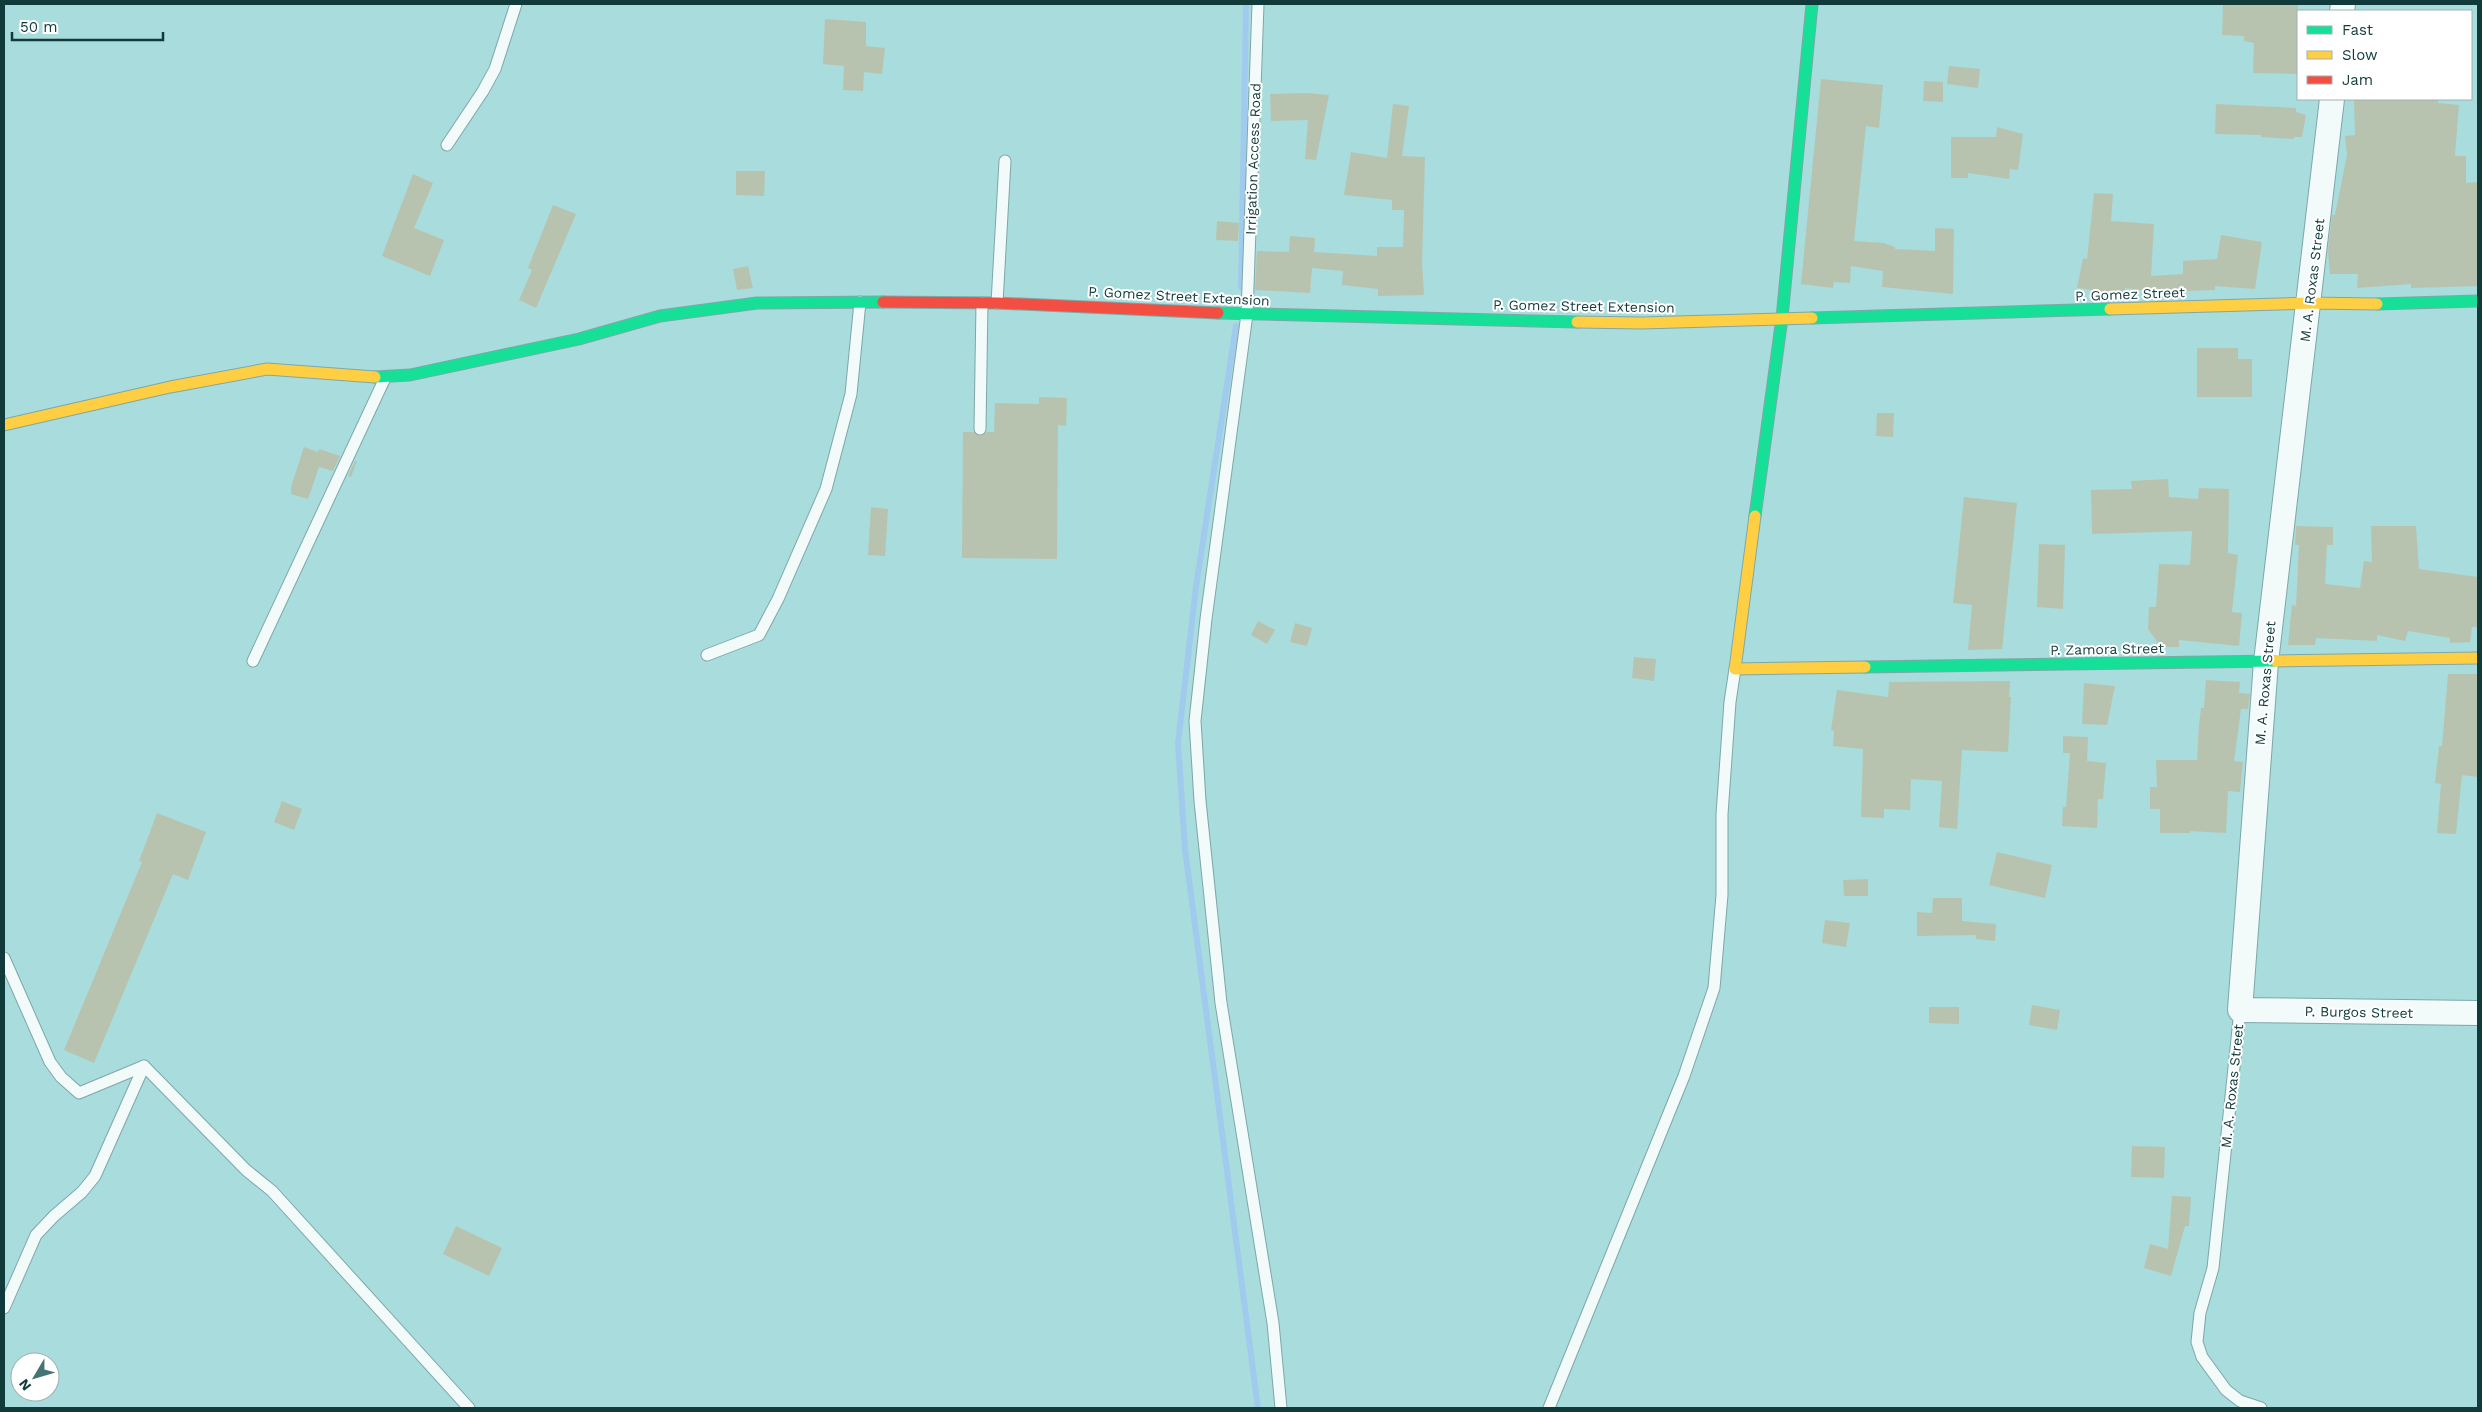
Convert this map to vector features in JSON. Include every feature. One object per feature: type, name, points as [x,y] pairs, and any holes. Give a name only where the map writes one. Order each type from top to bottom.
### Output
[{"type":"street","points":[[1735,669],[1782,318],[1812,4]]},
{"type":"street","name":"M. A. Roxas Street","points":[[2240,1010],[2266,662],[2332,100]]},
{"type":"street","name":"P. Gomez Street","points":[[1782,318],[2309,304],[2427,304],[2478,301]]},
{"type":"street","name":"P. Gomez Street Extension","points":[[4,425],[170,388],[267,369],[333,375],[386,377],[453,367],[579,339],[660,316],[757,303],[997,302],[1248,314],[1642,323],[1782,318]]},
{"type":"street","name":"P. Zamora Street","points":[[1735,669],[2478,658]]},
{"type":"street","name":"P. Burgos Street","points":[[2240,1010],[2478,1013]]},
{"type":"lane","points":[[447,145],[484,91],[495,69],[516,4]]},
{"type":"lane","name":"Irrigation Access Road","points":[[1258,4],[1248,314],[1206,619],[1195,721],[1200,801],[1221,1003],[1273,1323],[1281,1408]]},
{"type":"lane","points":[[997,302],[1006,162]]},
{"type":"lane","points":[[707,655],[759,635],[778,599],[826,490],[851,394],[860,302]]},
{"type":"lane","points":[[980,429],[982,303]]},
{"type":"lane","points":[[253,661],[386,377]]},
{"type":"lane","points":[[1548,1408],[1684,1076],[1714,988],[1722,895],[1722,814],[1730,702],[1735,669]]},
{"type":"lane","points":[[4,958],[50,1062],[61,1078],[79,1093],[144,1066]]},
{"type":"lane","name":"M. A. Roxas Street","points":[[2240,1010],[2213,1268],[2200,1313],[2197,1342],[2202,1357],[2226,1390],[2240,1401],[2261,1408]]},
{"type":"lane","points":[[4,1308],[36,1235],[54,1216],[82,1192],[95,1176],[144,1066]]},
{"type":"lane","points":[[144,1066],[246,1170],[272,1191],[469,1408]]},
{"type":"building","points":[[2223,4],[2298,4],[2297,74],[2253,73],[2254,43],[2244,41],[2244,36],[2222,35]]},
{"type":"building","points":[[825,19],[866,22],[866,46],[885,48],[882,74],[864,72],[863,91],[843,90],[844,66],[823,64]]},
{"type":"building","points":[[1949,66],[1980,69],[1978,88],[1947,84]]},
{"type":"building","points":[[1821,79],[1883,85],[1879,128],[1866,126],[1854,241],[1884,243],[1895,247],[1895,249],[1935,251],[1935,228],[1954,229],[1953,294],[1882,287],[1883,271],[1851,266],[1850,283],[1834,282],[1833,288],[1801,284]]},
{"type":"building","points":[[1924,81],[1943,82],[1943,102],[1923,101]]},
{"type":"building","points":[[1307,93],[1329,95],[1316,160],[1305,159],[1308,120],[1271,121],[1270,94]]},
{"type":"building","points":[[2354,100],[2438,100],[2438,103],[2459,105],[2455,156],[2466,156],[2466,183],[2478,182],[2478,286],[2411,288],[2411,284],[2357,288],[2358,274],[2330,274],[2328,251],[2332,215],[2335,215],[2347,155],[2345,136],[2355,135]]},
{"type":"building","points":[[1393,104],[1409,106],[1402,156],[1425,157],[1422,263],[1424,295],[1378,296],[1378,289],[1342,285],[1343,271],[1312,268],[1310,293],[1255,290],[1257,251],[1289,252],[1290,236],[1315,238],[1314,252],[1377,256],[1377,247],[1403,247],[1404,210],[1392,210],[1392,200],[1344,195],[1351,152],[1387,158]]},
{"type":"building","points":[[2216,104],[2296,108],[2296,112],[2306,115],[2302,137],[2294,137],[2294,139],[2261,137],[2261,135],[2215,134]]},
{"type":"building","points":[[1997,127],[2023,134],[2018,170],[2010,169],[2009,179],[1968,173],[1968,178],[1951,178],[1951,137],[1996,137]]},
{"type":"building","points":[[736,171],[765,171],[764,196],[736,195]]},
{"type":"building","points":[[413,174],[433,183],[414,228],[444,240],[430,276],[382,256]]},
{"type":"building","points":[[2094,193],[2113,194],[2111,221],[2154,224],[2151,276],[2183,274],[2183,261],[2217,259],[2221,235],[2262,242],[2255,289],[2215,286],[2215,290],[2158,292],[2125,288],[2124,293],[2115,293],[2077,288],[2083,258],[2087,259]]},
{"type":"building","points":[[553,205],[576,214],[536,308],[519,300],[532,270],[528,268]]},
{"type":"building","points":[[1217,221],[1239,223],[1238,241],[1216,240]]},
{"type":"building","points":[[748,266],[753,288],[737,290],[733,269]]},
{"type":"building","points":[[2197,348],[2238,348],[2238,359],[2252,359],[2252,397],[2197,397]]},
{"type":"building","points":[[1039,397],[1067,398],[1066,426],[1058,425],[1057,559],[962,558],[963,432],[973,432],[980,436],[987,432],[994,432],[995,403],[1039,404]]},
{"type":"building","points":[[1877,413],[1894,413],[1893,437],[1876,436]]},
{"type":"building","points":[[304,447],[318,452],[319,449],[340,456],[333,471],[319,467],[308,499],[291,494],[291,487]]},
{"type":"building","points":[[355,461],[357,461],[351,477],[348,476]]},
{"type":"building","points":[[2168,479],[2169,497],[2198,499],[2199,488],[2229,489],[2228,553],[2238,555],[2232,612],[2242,613],[2239,646],[2179,640],[2179,647],[2161,647],[2148,629],[2149,607],[2156,607],[2159,564],[2190,565],[2192,531],[2092,534],[2091,490],[2132,489],[2131,481]]},
{"type":"building","points":[[1964,497],[2017,503],[2002,649],[1968,650],[1972,605],[1953,603]]},
{"type":"building","points":[[871,507],[888,509],[885,556],[868,555]]},
{"type":"building","points":[[2296,526],[2333,527],[2333,545],[2327,545],[2325,584],[2360,588],[2364,561],[2372,562],[2371,526],[2416,526],[2419,569],[2478,577],[2478,627],[2472,627],[2470,642],[2450,643],[2450,638],[2408,631],[2405,641],[2377,635],[2377,641],[2316,638],[2315,645],[2288,645],[2292,605],[2296,606],[2299,545],[2295,545]]},
{"type":"building","points":[[2039,544],[2065,545],[2063,609],[2037,607]]},
{"type":"building","points":[[1258,621],[1275,630],[1267,644],[1251,635]]},
{"type":"building","points":[[1295,623],[1312,628],[1307,646],[1290,642]]},
{"type":"building","points":[[1634,657],[1656,659],[1654,681],[1632,678]]},
{"type":"building","points":[[2448,674],[2478,674],[2478,777],[2462,775],[2456,834],[2437,833],[2441,784],[2435,783],[2439,746],[2442,746]]},
{"type":"building","points":[[2206,680],[2240,682],[2239,693],[2250,694],[2248,709],[2241,709],[2234,761],[2243,762],[2240,792],[2228,791],[2226,833],[2190,831],[2190,833],[2160,833],[2160,809],[2150,809],[2150,787],[2157,787],[2156,760],[2197,760],[2199,725],[2201,708],[2204,708]]},
{"type":"building","points":[[2010,681],[2008,752],[1962,750],[1957,829],[1939,827],[1942,781],[1911,779],[1910,810],[1884,809],[1884,818],[1861,817],[1863,749],[1833,746],[1834,731],[1831,730],[1837,690],[1888,697],[1889,682]]},
{"type":"building","points":[[2084,683],[2115,686],[2107,725],[2082,724]]},
{"type":"building","points":[[2063,736],[2088,737],[2087,761],[2106,763],[2103,799],[2098,799],[2097,828],[2062,826],[2063,807],[2066,807],[2070,753],[2063,753]]},
{"type":"building","points":[[282,801],[302,809],[294,830],[274,822]]},
{"type":"building","points":[[157,813],[206,832],[188,880],[173,874],[94,1063],[64,1050],[142,862],[139,861]]},
{"type":"building","points":[[1997,852],[2052,865],[2045,898],[1989,885]]},
{"type":"building","points":[[1868,879],[1868,896],[1844,896],[1843,880]]},
{"type":"building","points":[[1933,898],[1962,898],[1962,921],[1996,924],[1995,941],[1976,939],[1976,935],[1917,936],[1917,912],[1932,913]]},
{"type":"building","points":[[1825,920],[1850,923],[1846,947],[1822,943]]},
{"type":"building","points":[[2032,1005],[2060,1010],[2057,1030],[2029,1025]]},
{"type":"building","points":[[1929,1007],[1959,1007],[1959,1024],[1929,1023]]},
{"type":"building","points":[[2132,1146],[2165,1147],[2164,1178],[2131,1177]]},
{"type":"building","points":[[2172,1196],[2191,1197],[2189,1226],[2185,1226],[2171,1276],[2144,1268],[2150,1244],[2168,1249]]},
{"type":"building","points":[[456,1226],[502,1248],[489,1276],[443,1254]]},
{"type":"waterway","points":[[1241,287],[1246,4]]},
{"type":"waterway","points":[[1236,326],[1196,587],[1178,743],[1185,849],[1258,1408]]},
{"type":"traffic: fast","points":[[1755,516],[1782,318],[1812,4]]},
{"type":"traffic: fast","points":[[2377,304],[2478,301]]},
{"type":"traffic: fast","points":[[375,377],[410,375],[579,339],[660,316],[757,303],[883,302]]},
{"type":"traffic: fast","points":[[1812,318],[2110,309]]},
{"type":"traffic: fast","points":[[1218,313],[1577,322]]},
{"type":"traffic: fast","points":[[1865,667],[2276,661]]},
{"type":"traffic: slow","points":[[2110,309],[2309,303],[2377,304]]},
{"type":"traffic: slow","points":[[1577,322],[1642,323],[1812,318]]},
{"type":"traffic: slow","points":[[4,425],[170,387],[267,369],[375,377]]},
{"type":"traffic: slow","points":[[1755,516],[1735,669],[1865,667]]},
{"type":"traffic: slow","points":[[2276,661],[2478,658]]},
{"type":"traffic: jam","points":[[883,302],[997,303],[1218,313]]}]
